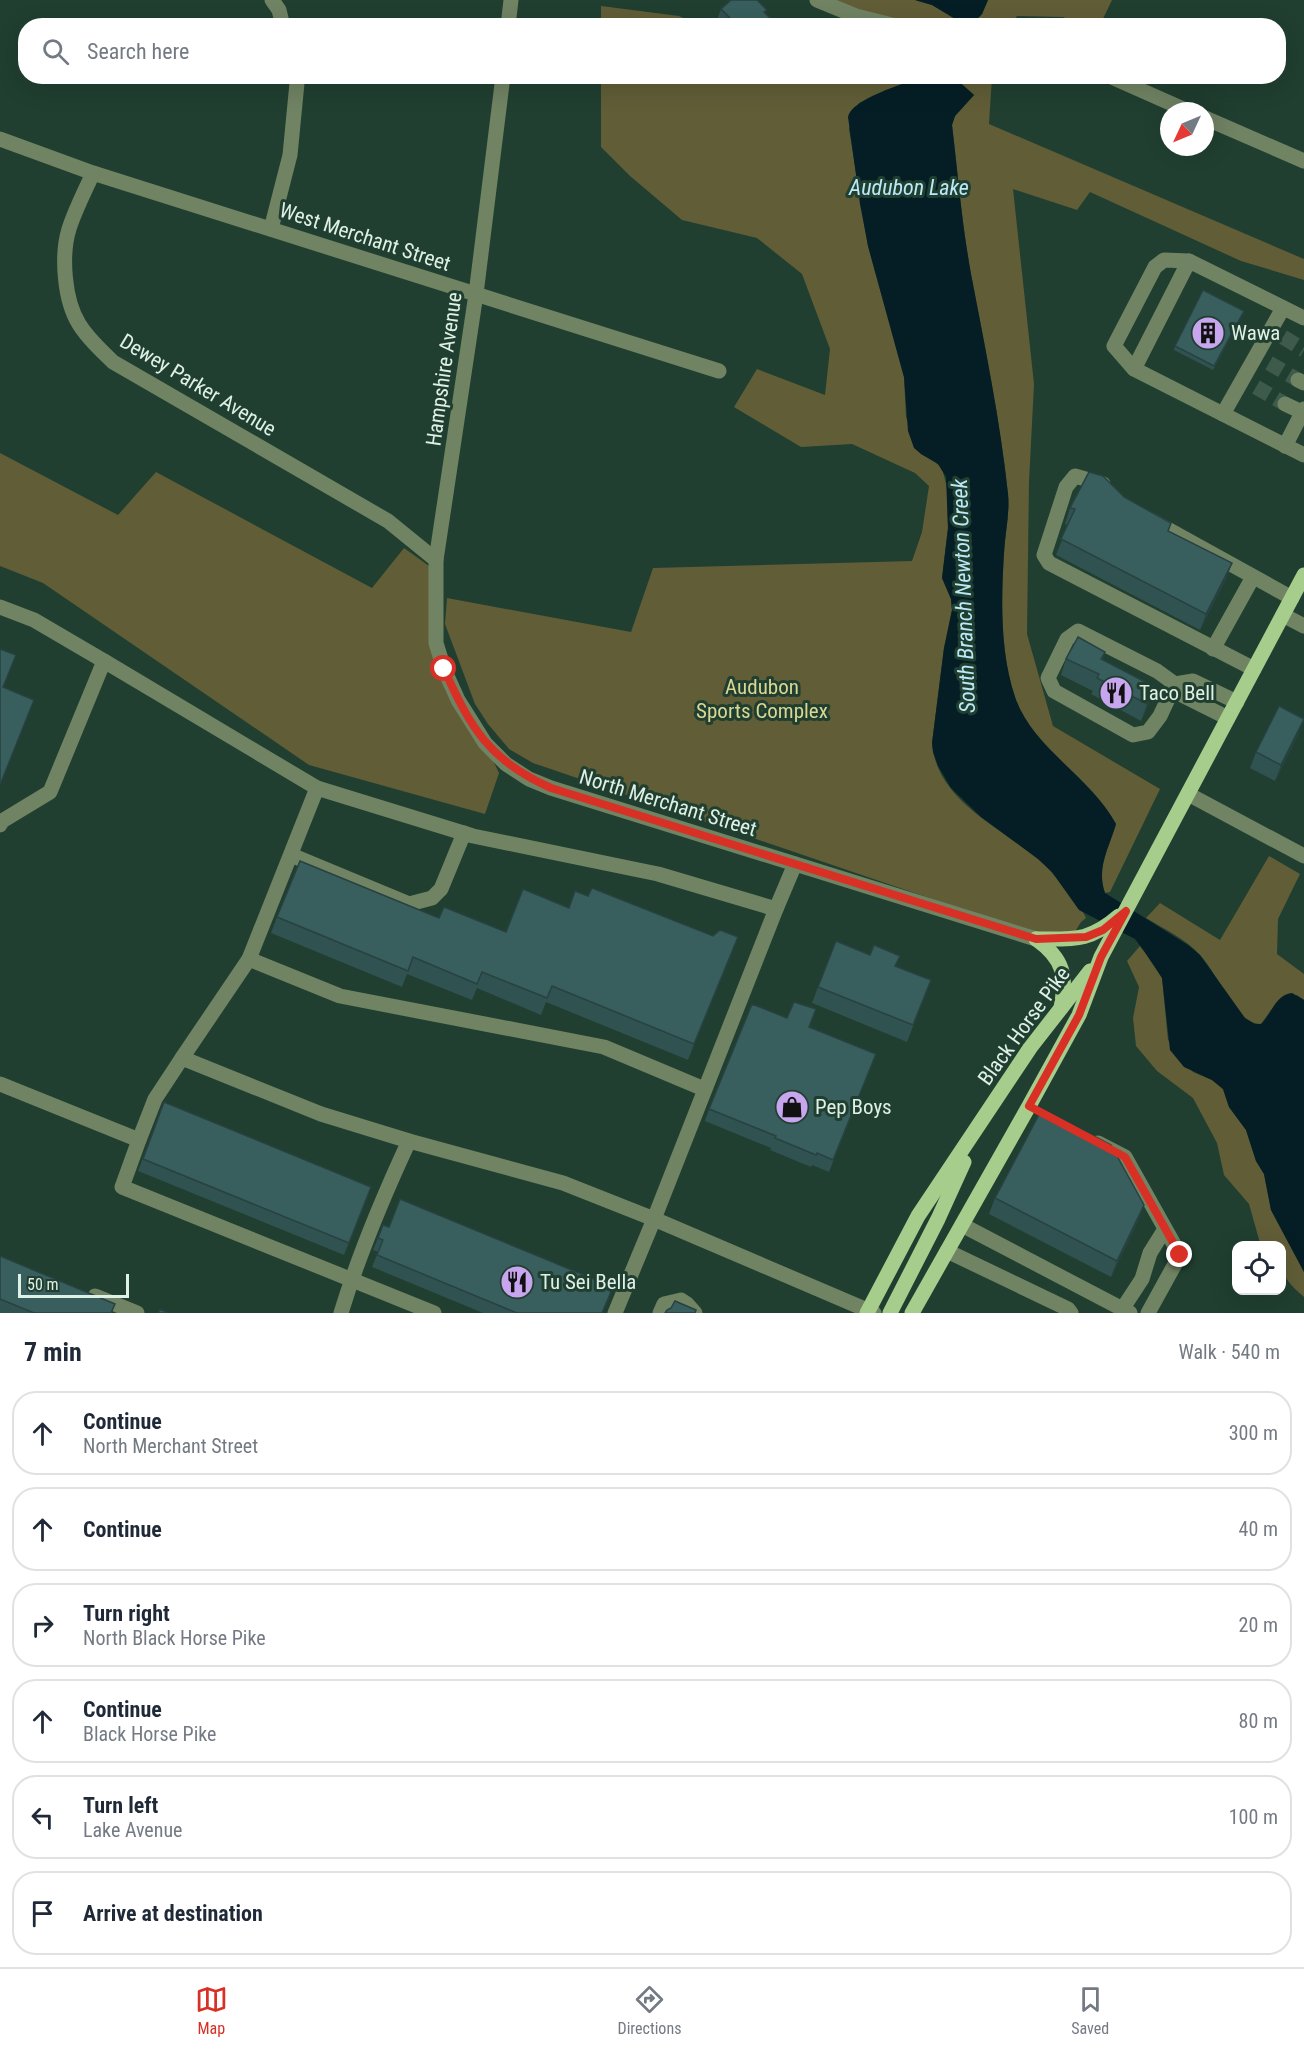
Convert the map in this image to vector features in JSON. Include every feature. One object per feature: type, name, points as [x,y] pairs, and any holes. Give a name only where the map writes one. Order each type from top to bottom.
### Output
[{"type":"main road","points":[[1101,957],[1108,933],[1126,911],[1304,575]]},
{"type":"main road","points":[[1036,939],[1086,937],[1108,933]]},
{"type":"main road","points":[[1036,939],[1051,950],[1061,966],[1065,985],[1060,1011]]},
{"type":"main road","name":"Black Horse Pike","points":[[870,1312],[918,1216],[1030,1048],[1101,957]]},
{"type":"main road","name":"Black Horse Pike","points":[[912,1313],[962,1225],[1035,1109],[1079,1015],[1101,957]]},
{"type":"main road","points":[[890,1313],[938,1219],[980,1126]]},
{"type":"street","points":[[272,0],[279,9],[281,18]]},
{"type":"street","points":[[509,18],[511,0]]},
{"type":"street","points":[[817,0],[864,18]]},
{"type":"street","points":[[271,229],[290,155],[297,84]]},
{"type":"street","name":"Hampshire Avenue","points":[[436,560],[476,294],[501,84]]},
{"type":"street","points":[[1127,84],[1168,102]]},
{"type":"street","points":[[1214,122],[1304,162]]},
{"type":"street","name":"West Merchant Street","points":[[0,139],[93,173],[719,370]]},
{"type":"street","name":"Dewey Parker Avenue","points":[[93,173],[69,230],[65,259],[66,288],[77,321],[89,338],[113,362],[388,521],[436,560]]},
{"type":"street","points":[[1304,318],[1189,261],[1164,260],[1155,267],[1114,346],[1134,369],[1304,455]]},
{"type":"street","points":[[1134,369],[1189,261]]},
{"type":"street","points":[[1223,414],[1249,383],[1276,333],[1282,308]]},
{"type":"street","points":[[1285,404],[1303,411],[1285,446]]},
{"type":"street","points":[[1113,492],[1102,483],[1075,476],[1066,487],[1056,514],[1044,555],[1049,563],[1254,669]]},
{"type":"street","points":[[1143,515],[1292,598]]},
{"type":"street","name":"North Merchant Street","points":[[436,560],[436,643],[444,669],[458,700],[473,725],[485,743],[506,764],[551,788],[1036,939]]},
{"type":"street","points":[[1214,649],[1253,577]]},
{"type":"street","points":[[0,607],[34,620],[317,788],[464,833],[658,874],[776,909]]},
{"type":"street","points":[[1283,615],[1304,626]]},
{"type":"street","points":[[1175,684],[1160,716],[1148,732],[1133,735],[1054,691],[1048,678],[1067,639],[1078,631],[1157,671],[1175,684],[1182,695],[1228,718]]},
{"type":"street","points":[[0,825],[2,821],[51,792],[104,661]]},
{"type":"street","points":[[1175,684],[1193,681],[1237,702]]},
{"type":"street","points":[[317,788],[249,959],[155,1099],[122,1186],[434,1313]]},
{"type":"street","points":[[1188,794],[1304,856]]},
{"type":"street","points":[[291,855],[409,904],[432,898],[441,889],[464,833]]},
{"type":"street","points":[[615,1313],[795,864]]},
{"type":"street","points":[[249,959],[340,996],[604,1047],[704,1089]]},
{"type":"street","points":[[182,1058],[321,1114],[562,1183],[654,1219],[870,1312]]},
{"type":"street","points":[[0,1084],[139,1140]]},
{"type":"street","points":[[1082,1134],[1125,1157],[1180,1255],[1148,1313]]},
{"type":"street","points":[[341,1313],[391,1180],[409,1141]]},
{"type":"street","points":[[962,1225],[1126,1311],[1142,1279],[1150,1252],[1165,1229]]},
{"type":"street","points":[[947,1251],[1068,1309],[1071,1313]]},
{"type":"street","points":[[1146,1269],[1167,1279]]},
{"type":"street","points":[[84,1292],[137,1313]]},
{"type":"street","points":[[660,1313],[664,1304],[681,1300],[695,1313]]},
{"type":"green space","points":[[835,0],[915,0],[932,5],[954,18],[890,18]]},
{"type":"green space","points":[[988,0],[1112,0],[1103,18],[1017,16],[1015,18],[978,18]]},
{"type":"green space","points":[[601,6],[683,18],[601,18]]},
{"type":"green space","name":"Audubon Sports Complex","points":[[601,84],[904,84],[859,103],[849,129],[868,246],[904,377],[906,417],[921,454],[942,468],[947,488],[948,528],[942,578],[951,599],[952,610],[944,648],[932,743],[936,763],[945,781],[957,796],[1044,864],[1083,912],[1086,918],[1067,945],[533,763],[509,749],[475,704],[445,624],[447,598],[631,632],[653,568],[912,561],[922,532],[929,486],[915,473],[852,444],[801,447],[734,407],[757,369],[825,395],[830,349],[802,274],[757,238],[682,220],[630,176],[601,147]]},
{"type":"green space","points":[[962,84],[992,84],[989,124],[1304,259],[1304,280],[1241,261],[1090,192],[1077,210],[1013,189],[1034,384],[1029,482],[1027,634],[1053,726],[1160,789],[1110,892],[1105,893],[1103,867],[1116,824],[1092,792],[1034,732],[1023,715],[1010,680],[1004,644],[1002,589],[1008,494],[996,411],[968,256],[952,125],[955,116],[974,95]]},
{"type":"green space","points":[[0,453],[118,515],[156,472],[372,588],[404,548],[436,571],[436,643],[499,773],[485,814],[309,765],[43,583],[0,566]]},
{"type":"green space","points":[[1269,856],[1300,874],[1278,919],[1277,954],[1304,974],[1304,1000],[1297,995],[1276,1003],[1261,1024],[1249,1021],[1241,1014],[1208,964],[1194,949],[1146,918],[1160,903],[1220,940]]},
{"type":"green space","points":[[1140,946],[1155,966],[1162,978],[1168,1040],[1193,1072],[1212,1080],[1223,1089],[1229,1107],[1246,1130],[1256,1161],[1264,1174],[1271,1210],[1304,1272],[1304,1297],[1286,1277],[1286,1241],[1259,1241],[1249,1204],[1224,1175],[1217,1143],[1193,1098],[1157,1071],[1136,1046],[1133,1018],[1139,987],[1127,961]]},
{"type":"water","points":[[915,0],[988,0],[978,18],[954,18],[932,5]]},
{"type":"water","name":"Audubon Lake","points":[[902,84],[962,84],[974,95],[955,116],[952,125],[968,256],[1005,466],[1008,508],[1003,571],[1004,644],[1010,680],[1023,715],[1034,732],[1105,807],[1116,824],[1103,867],[1105,893],[1188,945],[1200,955],[1245,1018],[1255,1024],[1261,1024],[1286,994],[1292,993],[1304,1000],[1304,1272],[1271,1210],[1264,1174],[1256,1161],[1246,1130],[1229,1107],[1223,1089],[1212,1080],[1184,1067],[1170,1050],[1162,978],[1144,951],[1135,939],[1079,910],[1052,872],[981,817],[951,788],[933,752],[932,743],[944,648],[952,610],[951,599],[942,578],[948,528],[946,477],[938,464],[914,448],[908,431],[904,377],[868,246],[848,117],[851,110],[858,104]]},
{"type":"building","points":[[731,0],[757,0],[767,10],[764,12],[770,18],[730,18],[721,9]]},
{"type":"building","name":"Wawa","points":[[1203,290],[1244,311],[1214,366],[1175,346]]},
{"type":"building","points":[[1089,472],[1103,476],[1124,497],[1171,523],[1168,531],[1232,563],[1206,614],[1061,539],[1075,509],[1070,508]]},
{"type":"building","points":[[1078,637],[1105,652],[1101,659],[1155,687],[1147,704],[1097,678],[1099,674],[1066,659]]},
{"type":"building","points":[[0,649],[16,655],[3,687],[34,700],[0,785]]},
{"type":"building","points":[[1279,706],[1304,719],[1281,765],[1256,752]]},
{"type":"building","points":[[300,861],[439,918],[444,907],[506,932],[523,889],[569,908],[575,891],[588,896],[592,888],[713,936],[720,930],[738,937],[694,1044],[552,986],[547,998],[482,972],[477,984],[413,957],[408,971],[277,917]]},
{"type":"building","points":[[836,941],[870,955],[874,945],[900,956],[895,966],[931,980],[913,1025],[818,987]]},
{"type":"building","points":[[794,1002],[816,1009],[809,1027],[876,1054],[833,1160],[817,1153],[816,1155],[709,1109],[752,1004],[787,1018]]},
{"type":"building","points":[[164,1102],[371,1187],[349,1243],[143,1159]]},
{"type":"building","points":[[1042,1109],[1111,1145],[1144,1205],[1117,1261],[995,1198]]},
{"type":"building","points":[[400,1199],[613,1287],[602,1313],[517,1313],[377,1255],[383,1240],[378,1238],[383,1225],[389,1227]]},
{"type":"building","points":[[0,1256],[115,1304],[111,1313],[34,1313],[0,1299]]},
{"type":"building","points":[[675,1301],[696,1310],[695,1313],[665,1313]]},
{"type":"tunnel","points":[[1283,337],[1304,350]]},
{"type":"tunnel","points":[[1269,363],[1298,380]]},
{"type":"tunnel","points":[[1256,387],[1285,404]]},
{"type":"place","name":"Wawa","points":[[1208,333]]},
{"type":"place","name":"Taco Bell","points":[[1116,693]]},
{"type":"place","name":"Pep Boys","points":[[792,1107]]},
{"type":"place","name":"Tu Sei Bella","points":[[517,1282]]},
{"type":"route","points":[[444,669],[458,700],[485,743],[506,764],[551,788],[1036,939],[1086,937],[1103,930],[1126,911],[1101,957],[1079,1015],[1029,1106],[1125,1157],[1180,1255]]},
{"type":"water label","name":"South Branch Newton Creek","points":[[963,596]]}]
